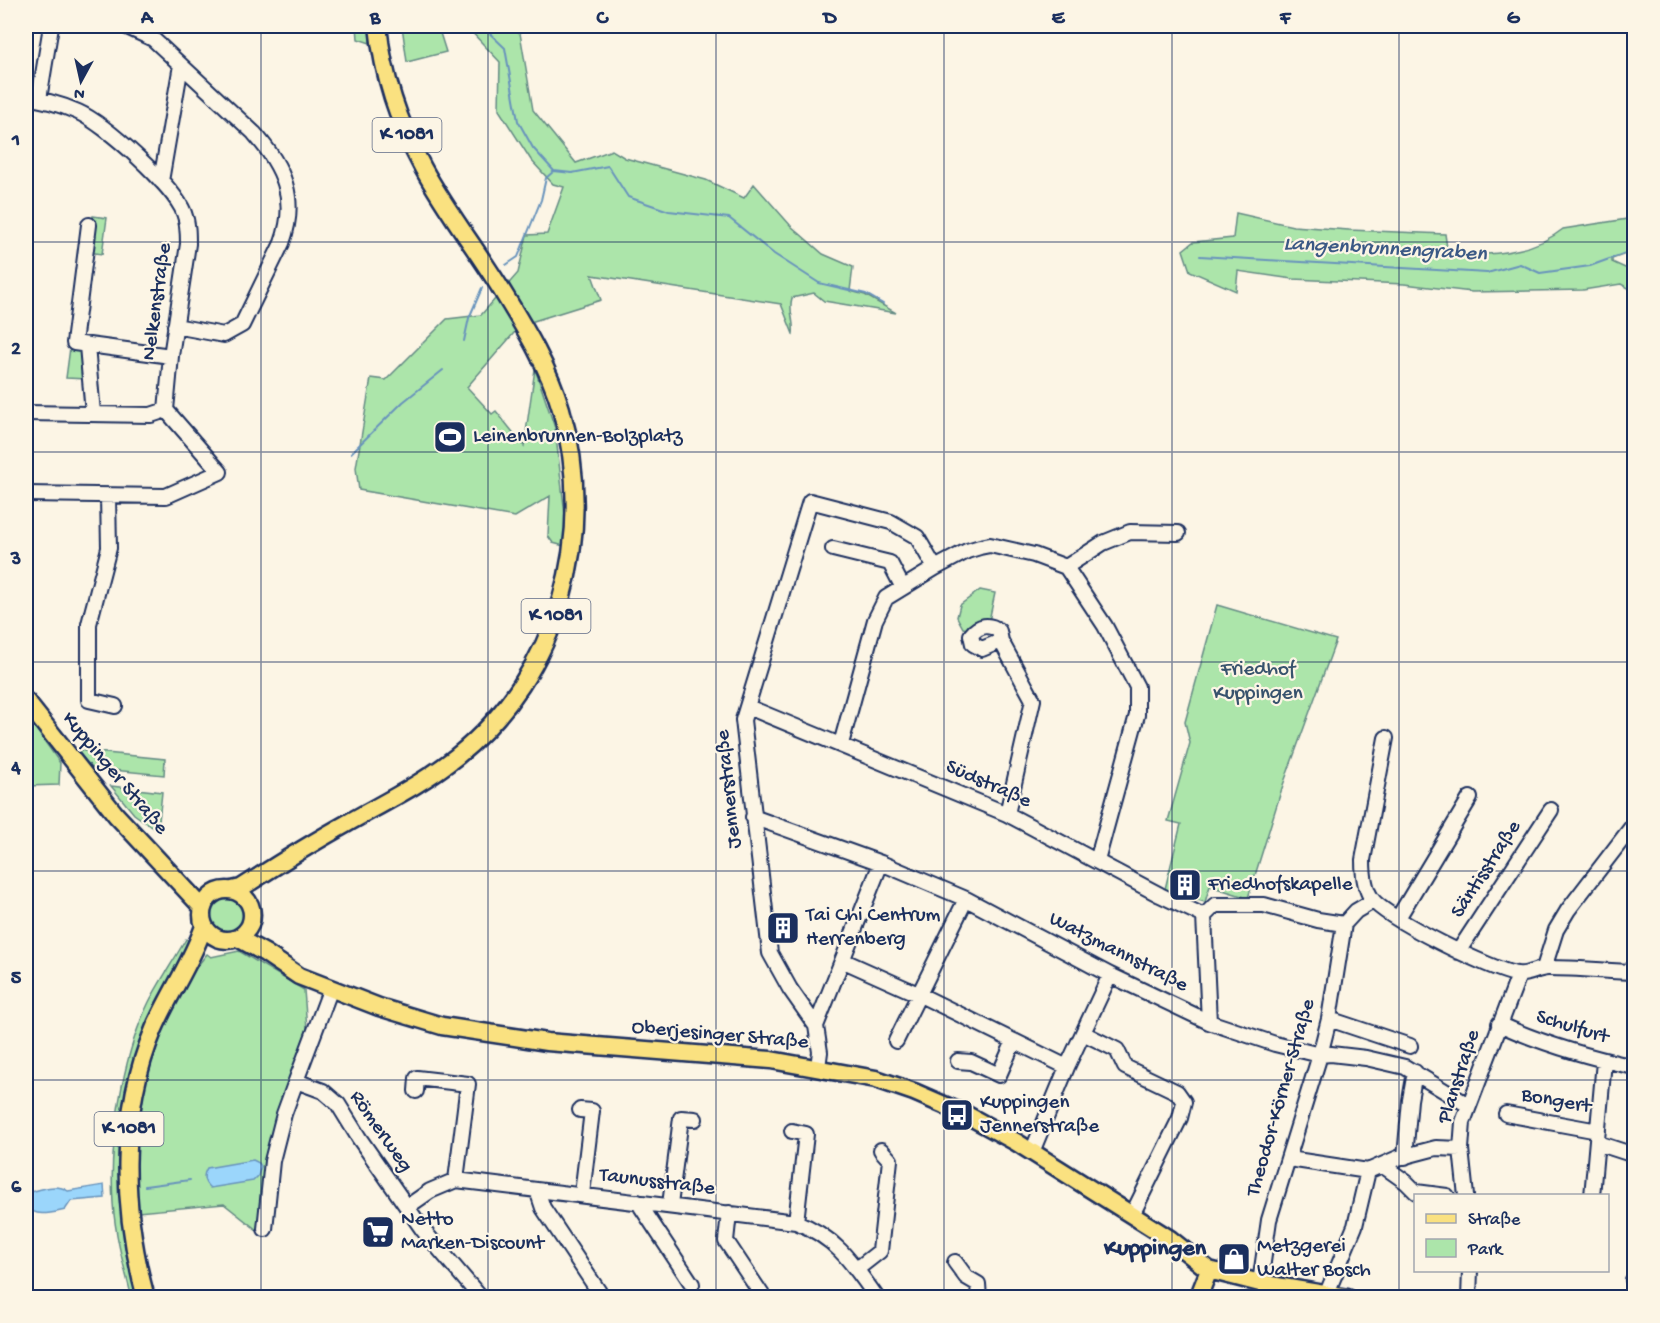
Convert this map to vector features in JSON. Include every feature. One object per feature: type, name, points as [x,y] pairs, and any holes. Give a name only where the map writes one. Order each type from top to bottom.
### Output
[{"type":"main road","name":"K 1081","points":[[232,890],[241,888],[315,841],[430,776],[470,745],[492,724],[522,684],[546,641],[558,611],[570,564],[574,533],[575,487],[568,438],[560,406],[543,363],[486,266],[426,174],[406,134],[382,57],[378,26]]},
{"type":"main road","name":"Kuppinger Straße","points":[[26,701],[116,815],[202,907]]},
{"type":"main road","name":"K 1081","points":[[250,905],[257,891],[287,860]]},
{"type":"main road","name":"Kuppinger Straße","points":[[172,873],[214,893]]},
{"type":"main road","points":[[232,890],[241,894],[250,905],[252,914],[250,923],[246,932],[238,938],[218,939],[204,926],[201,916],[202,907],[214,893],[232,890]]},
{"type":"main road","points":[[250,923],[276,949],[328,986]]},
{"type":"main road","name":"K 1081","points":[[146,1298],[133,1243],[129,1213],[127,1181],[129,1134],[137,1086],[149,1043],[204,926]]},
{"type":"main road","points":[[238,938],[266,953],[299,976],[328,986]]},
{"type":"main road","name":"K 1081","points":[[185,970],[218,939]]},
{"type":"main road","name":"Oberjesinger Straße","points":[[328,986],[420,1020],[479,1033],[589,1046],[753,1058],[818,1067],[876,1079],[914,1092],[967,1115],[1032,1152],[1170,1239],[1209,1270]]},
{"type":"main road","points":[[1198,1298],[1209,1270],[1300,1293],[1327,1293],[1348,1298]]},
{"type":"street","points":[[32,98],[51,26]]},
{"type":"street","points":[[125,26],[153,39],[269,150],[286,185],[289,214],[282,243],[242,325],[224,335],[175,326]]},
{"type":"street","points":[[161,181],[181,65]]},
{"type":"street","name":"Nelkenstraße","points":[[32,98],[80,113],[99,125],[161,181],[178,201],[184,213],[188,228],[186,261],[175,326],[166,410]]},
{"type":"street","points":[[89,225],[74,343],[171,356]]},
{"type":"street","points":[[87,346],[93,413]]},
{"type":"street","points":[[26,413],[151,415],[166,410],[220,472],[166,496],[26,494]]},
{"type":"street","points":[[108,496],[109,548],[89,624],[90,700],[115,706]]},
{"type":"street","name":"Jennerstraße","points":[[818,1067],[820,1052],[816,1026],[790,989],[770,953],[743,720],[810,501],[891,522],[917,537],[935,568]]},
{"type":"street","points":[[1066,567],[1103,543],[1130,532],[1178,533]]},
{"type":"street","points":[[841,744],[875,620],[886,598],[902,586],[967,551],[990,546],[1034,555],[1066,567],[1105,626],[1137,687],[1137,715],[1097,861]]},
{"type":"street","points":[[833,549],[890,563],[902,586]]},
{"type":"street","points":[[1001,641],[1033,700],[1007,814]]},
{"type":"street","name":"Südstraße","points":[[748,707],[1007,814],[1204,916]]},
{"type":"street","points":[[1386,738],[1363,860],[1364,879],[1373,901],[1458,952],[1519,975],[1544,968],[1634,971]]},
{"type":"street","points":[[1398,918],[1470,798]]},
{"type":"street","name":"Säntisstraße","points":[[1458,952],[1551,810]]},
{"type":"street","name":"Watzmannstraße","points":[[753,817],[881,863],[966,899],[1110,975],[1209,1022],[1275,1044],[1320,1055],[1331,1054],[1388,1062],[1415,1072],[1468,1105]]},
{"type":"street","points":[[1544,968],[1556,930],[1568,910],[1635,824]]},
{"type":"street","points":[[816,1026],[881,863]]},
{"type":"street","points":[[896,1041],[966,899]]},
{"type":"street","points":[[1209,1022],[1204,916],[1215,905],[1264,906],[1318,920],[1344,924],[1356,911],[1373,901]]},
{"type":"street","name":"Theodor-Körner-Straße","points":[[1260,1283],[1269,1220],[1329,1019],[1344,924]]},
{"type":"street","points":[[843,961],[920,994],[1067,1067]]},
{"type":"street","points":[[1032,1152],[1067,1067],[1110,975]]},
{"type":"street","name":"Planstraße","points":[[1466,1194],[1461,1149],[1463,1122],[1519,975]]},
{"type":"street","points":[[265,1229],[272,1161],[284,1114],[328,986]]},
{"type":"street","points":[[1329,1019],[1410,1046]]},
{"type":"street","name":"Schulfurt","points":[[1499,1024],[1528,1037],[1604,1061],[1635,1067]]},
{"type":"street","points":[[1083,1034],[1117,1050],[1125,1067],[1177,1092],[1184,1102],[1180,1118],[1132,1215]]},
{"type":"street","points":[[958,1061],[971,1062],[999,1075],[1014,1041]]},
{"type":"street","points":[[1592,1194],[1604,1061]]},
{"type":"street","points":[[1405,1156],[1415,1072]]},
{"type":"street","points":[[407,1207],[430,1191],[456,1180],[468,1084],[417,1078],[416,1091]]},
{"type":"street","name":"Römerweg","points":[[296,1081],[323,1091],[338,1104],[423,1230],[481,1298]]},
{"type":"street","points":[[580,1110],[592,1111],[582,1194]]},
{"type":"street","name":"Bongert","points":[[1506,1114],[1598,1137],[1635,1155]]},
{"type":"street","points":[[670,1205],[681,1118],[695,1119]]},
{"type":"street","points":[[792,1131],[806,1134],[796,1222]]},
{"type":"street","points":[[1288,1159],[1368,1171],[1405,1156],[1436,1148],[1461,1149]]},
{"type":"street","points":[[857,1269],[880,1251],[890,1160],[881,1150]]},
{"type":"street","points":[[1382,1165],[1416,1192],[1432,1194]]},
{"type":"street","points":[[1327,1293],[1355,1226],[1368,1171]]},
{"type":"street","name":"Taunusstraße","points":[[456,1180],[796,1222],[816,1229],[840,1249],[877,1298]]},
{"type":"street","points":[[537,1190],[543,1208],[603,1298]]},
{"type":"street","points":[[638,1202],[692,1284]]},
{"type":"street","points":[[729,1213],[726,1241],[764,1298]]},
{"type":"street","points":[[955,1262],[966,1277],[978,1284],[979,1298]]},
{"type":"street","points":[[1469,1298],[1470,1272]]},
{"type":"green space","points":[[357,26],[370,26],[370,43],[358,39]]},
{"type":"green space","points":[[402,26],[441,26],[440,33],[446,52],[407,62]]},
{"type":"green space","points":[[466,26],[496,26],[520,33],[533,110],[576,163],[612,150],[625,158],[706,180],[744,198],[754,184],[791,226],[823,254],[853,267],[850,291],[865,295],[896,313],[824,301],[814,293],[792,298],[793,334],[781,304],[592,275],[601,300],[521,325],[467,387],[492,414],[496,411],[524,446],[535,369],[555,428],[565,515],[564,546],[553,543],[548,536],[550,496],[515,517],[359,490],[356,468],[371,378],[386,380],[447,319],[481,315],[518,273],[527,235],[547,234],[564,187],[553,184],[531,160],[499,110],[500,62]]},
{"type":"green space","points":[[1236,213],[1293,226],[1445,234],[1448,255],[1508,252],[1537,244],[1563,229],[1634,218],[1634,251],[1612,259],[1612,262],[1634,272],[1634,291],[1621,284],[1583,290],[1472,292],[1404,284],[1293,279],[1238,271],[1236,291],[1190,271],[1183,250],[1193,242],[1233,238]]},
{"type":"green space","points":[[93,216],[107,218],[102,254],[88,252]]},
{"type":"green space","points":[[70,348],[85,351],[87,379],[66,378]]},
{"type":"green space","points":[[980,590],[995,593],[989,621],[967,629],[963,628],[957,617],[960,605]]},
{"type":"green space","name":"Friedhof Kuppingen","points":[[1217,605],[1336,640],[1283,785],[1248,898],[1210,886],[1205,902],[1165,889],[1181,824],[1168,821],[1190,743],[1185,722]]},
{"type":"green space","points":[[26,715],[60,763],[59,785],[26,786]]},
{"type":"green space","points":[[76,750],[165,759],[164,775],[92,768]]},
{"type":"green space","points":[[111,786],[162,792],[158,831],[134,814]]},
{"type":"green space","points":[[226,894],[241,900],[247,915],[241,930],[226,936],[211,930],[205,915],[211,900]]},
{"type":"green space","points":[[186,939],[192,943],[129,1089],[141,1297],[132,1298],[118,1239],[113,1203],[113,1154],[119,1101],[131,1048],[149,1002]]},
{"type":"green space","points":[[239,951],[304,990],[307,1029],[278,1110],[263,1178],[257,1230],[224,1204],[138,1212],[134,1188],[137,1123],[143,1092],[163,1031],[176,1002],[207,954],[211,957]]},
{"type":"water","points":[[253,1160],[261,1166],[258,1176],[253,1181],[210,1188],[205,1181],[204,1174],[207,1168]]},
{"type":"water","points":[[104,1185],[105,1198],[71,1201],[65,1210],[39,1213],[26,1206],[28,1193],[38,1190],[59,1187],[68,1191]]},
{"type":"waterway","name":"Langenbrunnengraben","points":[[482,26],[505,48],[518,121],[533,148],[554,171],[572,173],[608,166],[628,197],[669,211],[729,218],[774,254],[819,283],[866,294],[883,304]]},
{"type":"waterway","points":[[506,265],[518,257],[541,200],[546,178],[554,171]]},
{"type":"waterway","name":"Langenbrunnengraben","points":[[1200,256],[1487,273],[1520,264],[1540,273],[1590,266],[1634,250]]},
{"type":"waterway","points":[[464,341],[469,318],[482,288]]},
{"type":"waterway","points":[[351,453],[403,402],[443,370]]},
{"type":"waterway","points":[[145,1186],[190,1180]]},
{"type":"place","name":"Leinenbrunnen-Bolzplatz","points":[[450,437]]},
{"type":"place","name":"Friedhofskapelle","points":[[1185,885]]},
{"type":"place","name":"Tai Chi Centrum Herrenberg","points":[[783,928]]},
{"type":"place","name":"Kuppingen Jennerstraße","points":[[957,1115]]},
{"type":"place","name":"Netto Marken-Discount","points":[[378,1232]]},
{"type":"place","name":"Metzgerei Walter Bosch","points":[[1234,1259]]},
{"type":"district","name":"Kuppingen","points":[[1155,1249]]}]
